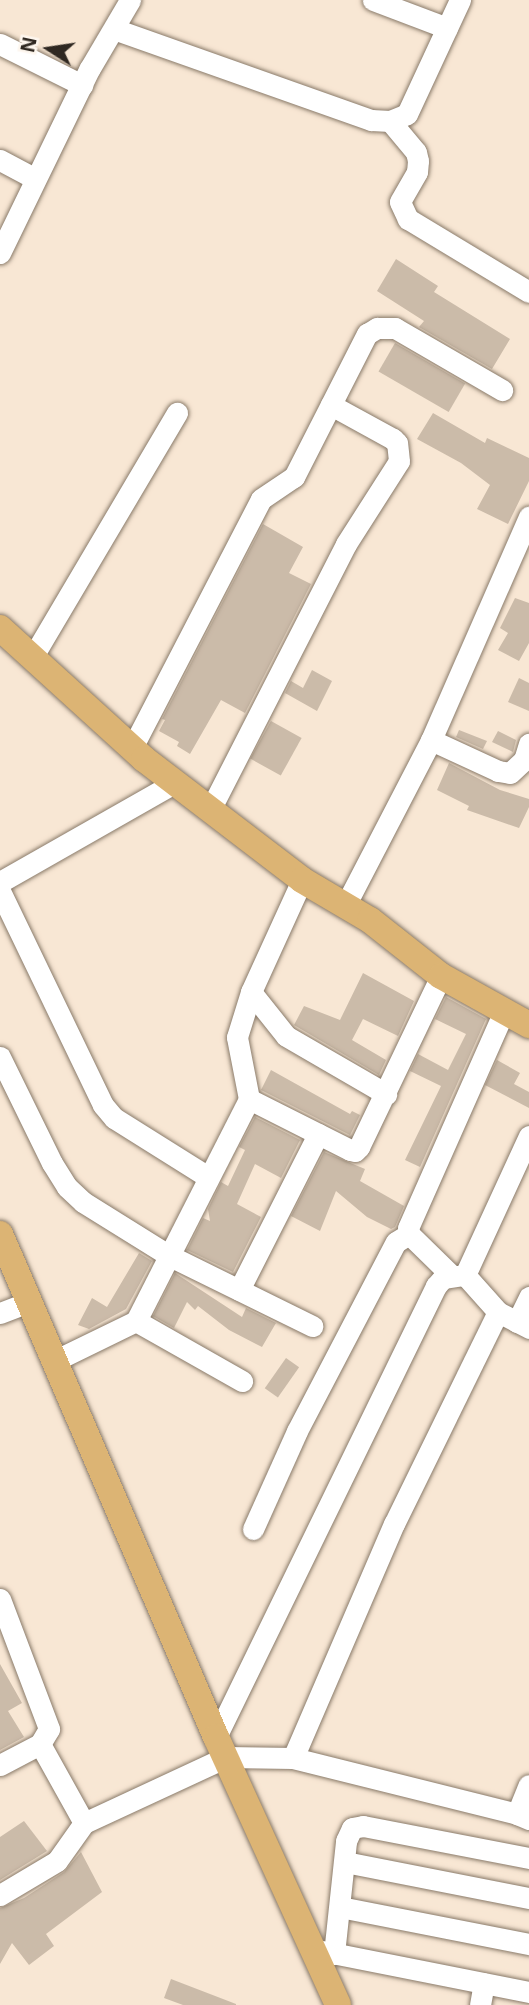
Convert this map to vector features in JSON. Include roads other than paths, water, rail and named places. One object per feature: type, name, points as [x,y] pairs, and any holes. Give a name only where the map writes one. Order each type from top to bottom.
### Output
[{"type":"main road","points":[[0,628],[132,748],[302,880],[401,943],[441,976],[529,1025]]},
{"type":"main road","points":[[0,1234],[221,1747],[324,1952],[338,2005]]},
{"type":"street","points":[[0,253],[82,85],[130,0]]},
{"type":"street","points":[[373,0],[447,28]]},
{"type":"street","points":[[114,29],[371,120],[390,121],[407,114],[460,0]]},
{"type":"street","points":[[0,44],[82,85]]},
{"type":"street","points":[[390,121],[416,152],[418,162],[417,172],[400,202],[408,219],[529,292]]},
{"type":"street","points":[[0,160],[35,179]]},
{"type":"street","points":[[132,748],[261,499],[293,477],[367,334],[377,328],[395,328],[502,390]]},
{"type":"street","points":[[210,810],[355,527],[399,461],[397,443],[393,439],[331,405]]},
{"type":"street","points":[[32,657],[177,413]]},
{"type":"street","points":[[345,906],[431,740],[529,517]]},
{"type":"street","points":[[431,740],[498,771],[510,773],[524,760],[529,744]]},
{"type":"street","points":[[0,883],[174,783]]},
{"type":"street","points":[[54,1361],[136,1321],[249,1099],[237,1037],[251,992],[302,880]]},
{"type":"street","points":[[0,891],[103,1105],[114,1118],[208,1177]]},
{"type":"street","points":[[249,1099],[355,1151],[386,1094],[441,976]]},
{"type":"street","points":[[251,992],[286,1036],[386,1094]]},
{"type":"street","points":[[504,1011],[408,1228],[409,1234],[514,1321]]},
{"type":"street","points":[[0,1057],[67,1187],[83,1202],[168,1255],[312,1326]]},
{"type":"street","points":[[239,1290],[318,1134]]},
{"type":"street","points":[[458,1275],[529,1136]]},
{"type":"street","points":[[253,1529],[297,1431],[383,1266],[396,1242],[409,1234]]},
{"type":"street","points":[[0,1895],[57,1861],[84,1823],[221,1747],[436,1286],[443,1278],[458,1275]]},
{"type":"street","points":[[293,1759],[394,1524],[529,1297]]},
{"type":"street","points":[[0,1313],[28,1302]]},
{"type":"street","points":[[136,1321],[242,1381]]},
{"type":"street","points":[[0,1599],[49,1729],[40,1744],[0,1765]]},
{"type":"street","points":[[40,1744],[84,1823]]},
{"type":"street","points":[[221,1747],[293,1759],[523,1816],[529,1785]]},
{"type":"street","points":[[529,1858],[363,1826],[352,1828],[346,1841],[340,1907],[324,1952],[529,1992]]},
{"type":"street","points":[[345,1862],[529,1898]]},
{"type":"street","points":[[340,1907],[529,1944]]},
{"type":"street","points":[[480,2005],[485,1983]]}]
